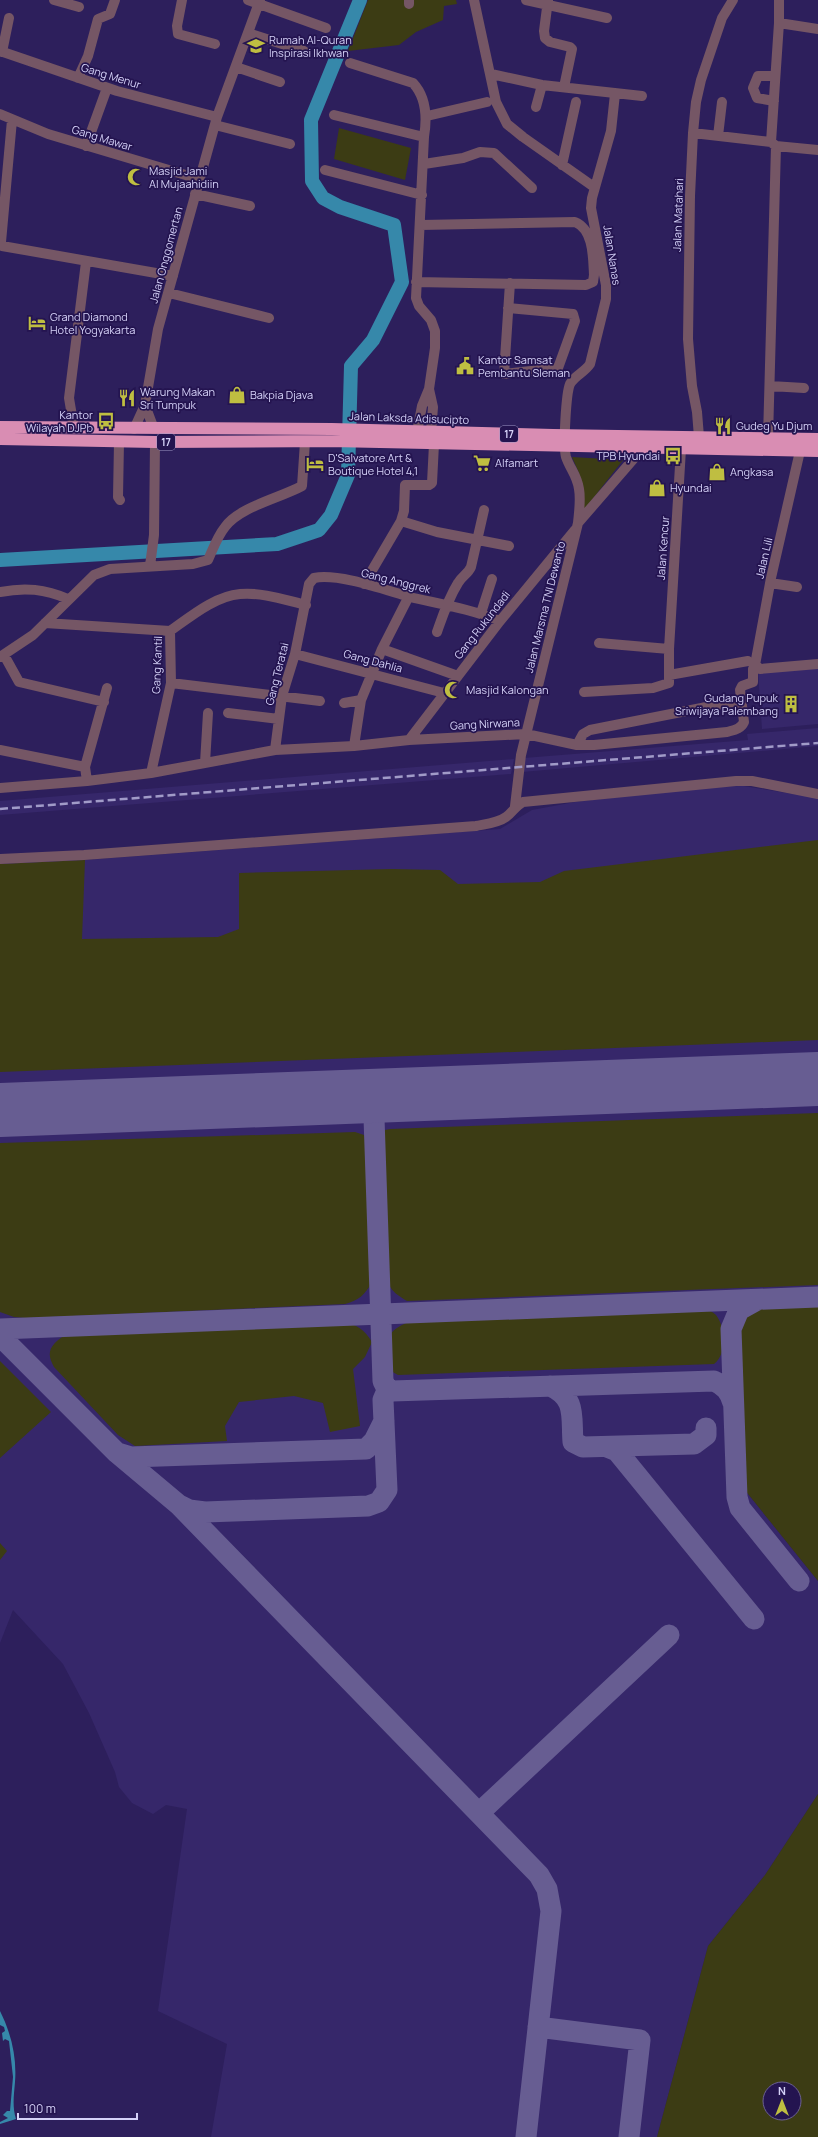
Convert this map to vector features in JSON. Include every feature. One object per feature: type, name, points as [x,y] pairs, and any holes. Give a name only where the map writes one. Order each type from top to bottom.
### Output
[{"type":"highway","name":"Jalan Laksda Adisucipto","points":[[0,427],[332,429],[375,436],[566,441],[643,442],[700,437],[818,439]]},
{"type":"highway","name":"Jalan Laksda Adisucipto","points":[[0,440],[119,442],[305,442],[333,441],[417,432],[432,438]]},
{"type":"highway","name":"Jalan Laksda Adisucipto","points":[[643,442],[682,448],[818,451]]},
{"type":"street","points":[[54,0],[79,7]]},
{"type":"street","points":[[78,78],[88,56],[98,19],[110,14],[115,0]]},
{"type":"street","points":[[182,0],[177,26],[178,34],[216,44]]},
{"type":"street","points":[[248,0],[259,2],[326,28]]},
{"type":"street","points":[[474,0],[481,40],[491,74],[496,102],[507,124],[594,187]]},
{"type":"street","points":[[526,0],[548,3],[607,18]]},
{"type":"street","name":"Jalan Matahari","points":[[700,437],[692,386],[688,339],[688,256],[693,133],[696,102],[701,80],[722,18],[733,0]]},
{"type":"street","points":[[768,438],[774,101],[779,0]]},
{"type":"street","name":"Jalan Onggomertan","points":[[134,429],[145,405],[158,329],[199,179],[216,121],[259,2]]},
{"type":"street","points":[[548,3],[544,31],[545,38],[550,42],[570,47],[572,49],[564,87]]},
{"type":"street","points":[[1,52],[9,18]]},
{"type":"street","points":[[779,23],[818,28]]},
{"type":"street","points":[[248,33],[304,51]]},
{"type":"street","name":"Gang Menur","points":[[1,52],[108,88],[290,144]]},
{"type":"street","points":[[350,63],[414,83],[418,88],[427,116],[424,137],[424,164],[416,298],[419,306],[431,320],[435,331],[435,348],[429,389],[422,406],[417,432]]},
{"type":"street","points":[[236,67],[280,82]]},
{"type":"street","points":[[491,74],[542,85],[642,96]]},
{"type":"street","points":[[774,101],[757,98],[753,88],[758,76],[775,76]]},
{"type":"street","points":[[536,107],[542,85]]},
{"type":"street","points":[[86,146],[108,88]]},
{"type":"street","name":"Jalan Nanas","points":[[578,525],[579,491],[577,476],[567,460],[567,394],[573,380],[586,370],[590,364],[606,299],[604,278],[592,208],[594,187],[611,131],[615,94]]},
{"type":"street","points":[[427,116],[487,102]]},
{"type":"street","points":[[562,165],[576,102]]},
{"type":"street","points":[[718,136],[722,102]]},
{"type":"street","name":"Gang Mawar","points":[[0,114],[48,134],[199,179]]},
{"type":"street","points":[[334,115],[424,137]]},
{"type":"street","points":[[12,120],[1,242],[2,246],[86,262],[173,276]]},
{"type":"street","points":[[693,133],[818,150]]},
{"type":"street","points":[[424,164],[463,158],[480,152],[494,152],[532,188]]},
{"type":"street","points":[[325,170],[422,195]]},
{"type":"street","points":[[195,194],[250,206]]},
{"type":"street","points":[[416,282],[586,285],[592,282],[594,275],[590,240],[584,228],[575,222],[420,225]]},
{"type":"street","points":[[74,428],[69,398],[86,262]]},
{"type":"street","points":[[508,308],[573,314],[575,321],[558,368],[504,374],[508,308],[510,283]]},
{"type":"street","points":[[169,292],[269,318]]},
{"type":"street","points":[[770,386],[804,388]]},
{"type":"street","points":[[364,584],[401,521],[404,511],[405,485],[429,485],[432,483],[433,407],[429,389]]},
{"type":"street","points":[[145,405],[154,429]]},
{"type":"street","points":[[119,442],[118,497],[120,500]]},
{"type":"street","points":[[150,566],[154,535],[155,442]]},
{"type":"street","points":[[104,702],[19,682],[2,656],[23,643],[94,575],[110,569],[203,563],[208,560],[225,526],[234,518],[248,510],[302,486],[305,442]]},
{"type":"street","name":"Jalan Marsma TNI Dewanto","points":[[515,806],[518,767],[578,525],[643,442]]},
{"type":"street","name":"Jalan Kencur","points":[[669,675],[669,649],[682,448]]},
{"type":"street","name":"Jalan Lili","points":[[755,665],[770,583],[800,451]]},
{"type":"street","points":[[437,632],[446,606],[461,578],[469,572],[478,540],[484,510]]},
{"type":"street","points":[[401,521],[438,532],[509,546]]},
{"type":"street","name":"Gang Rukundadi","points":[[409,740],[444,692],[578,525]]},
{"type":"street","name":"Gang Anggrek","points":[[306,605],[309,584],[314,578],[321,577],[364,584],[446,606],[481,613],[500,621]]},
{"type":"street","points":[[481,613],[492,579]]},
{"type":"street","points":[[770,583],[797,587]]},
{"type":"street","points":[[0,592],[15,589],[38,589],[68,599]]},
{"type":"street","name":"Gang Kantil","points":[[151,773],[171,683],[170,631],[206,607],[238,594],[253,594],[306,605]]},
{"type":"street","points":[[354,746],[361,700],[382,649],[409,596]]},
{"type":"street","name":"Gang Teratai","points":[[275,750],[282,696],[295,654],[306,605]]},
{"type":"street","points":[[44,623],[170,631]]},
{"type":"street","points":[[599,644],[669,649]]},
{"type":"street","points":[[382,649],[458,676]]},
{"type":"street","name":"Gang Dahlia","points":[[295,654],[444,692]]},
{"type":"street","points":[[584,692],[663,686],[669,683],[669,675],[755,665],[818,664]]},
{"type":"street","name":"Gang Nirwana","points":[[0,788],[87,781],[151,773],[275,750],[354,746],[409,740],[526,734],[577,745],[627,743],[737,730],[744,722],[740,688],[753,682],[753,668],[755,665]]},
{"type":"street","points":[[171,683],[320,701]]},
{"type":"street","points":[[87,781],[85,767],[107,688]]},
{"type":"street","points":[[344,703],[361,700]]},
{"type":"street","points":[[577,745],[583,734],[590,730],[742,700]]},
{"type":"street","points":[[205,763],[208,713]]},
{"type":"street","points":[[228,713],[278,719]]},
{"type":"street","points":[[0,750],[85,767]]},
{"type":"street","points":[[0,859],[84,855],[476,826],[500,820],[507,816],[515,806],[530,801],[736,781],[752,781],[818,794]]},
{"type":"shaded area","points":[[368,0],[456,0],[457,4],[444,6],[443,20],[416,32],[399,45],[348,51]]},
{"type":"shaded area","points":[[339,128],[411,148],[405,180],[334,159]]},
{"type":"shaded area","points":[[572,457],[623,460],[584,510],[579,473]]},
{"type":"shaded area","points":[[818,667],[818,724],[762,729],[758,671]]},
{"type":"shaded area","points":[[818,728],[818,746],[522,772],[524,758],[748,740],[747,734]]},
{"type":"shaded area","points":[[514,759],[511,774],[0,815],[0,801]]},
{"type":"shaded area","points":[[743,786],[818,798],[818,1415],[744,1429],[744,1489],[818,1581],[818,1794],[765,1875],[708,1946],[657,2137],[211,2137],[227,2044],[158,2011],[187,1809],[166,1805],[153,1814],[132,1803],[119,1787],[115,1772],[89,1713],[63,1664],[13,1610],[0,1643],[0,864],[85,860],[500,829],[532,810],[575,802],[700,787]]},
{"type":"shaded area","points":[[818,840],[818,1040],[0,1072],[0,864],[85,860],[82,939],[218,937],[239,929],[239,873],[392,869],[440,870],[458,884],[540,882],[564,871]]},
{"type":"shaded area","points":[[818,1113],[818,1285],[407,1301],[395,1293],[390,1287],[386,1273],[382,1136],[385,1130]]},
{"type":"shaded area","points":[[355,1132],[364,1135],[368,1144],[372,1282],[364,1294],[354,1301],[345,1304],[26,1318],[14,1317],[0,1312],[0,1143]]},
{"type":"shaded area","points":[[818,1304],[818,1581],[744,1489],[744,1429],[739,1324],[747,1313],[757,1307]]},
{"type":"shaded area","points":[[705,1309],[716,1315],[722,1327],[724,1341],[723,1348],[718,1360],[714,1364],[398,1375],[389,1370],[386,1354],[387,1339],[390,1334],[404,1324],[418,1319]]},
{"type":"shaded area","points":[[344,1322],[360,1328],[372,1342],[365,1357],[353,1369],[360,1426],[330,1432],[323,1403],[294,1396],[239,1402],[225,1426],[227,1441],[135,1446],[118,1435],[54,1367],[50,1356],[50,1351],[54,1344],[68,1333]]},
{"type":"shaded area","points":[[0,1361],[51,1412],[0,1458]]},
{"type":"shaded area","points":[[0,1543],[7,1551],[0,1560]]},
{"type":"shaded area","points":[[818,1794],[818,2137],[657,2137],[708,1946],[765,1875]]},
{"type":"water","points":[[0,2011],[10,2037],[14,2054],[14,2105],[16,2119],[0,2124],[0,2122],[8,2118],[3,2115],[7,2111],[10,2111],[13,2077],[9,2041],[5,2039],[3,2041],[2,2033],[5,2031],[4,2027],[0,2025]]},
{"type":"waterway","points":[[0,560],[277,544],[319,530],[331,515],[348,475],[351,366],[373,340],[402,282],[394,225],[340,207],[323,198],[312,181],[311,120],[360,0]]},
{"type":"taxiway","points":[[390,1096],[378,1107],[374,1118],[383,1381],[386,1387],[392,1391]]},
{"type":"taxiway","points":[[353,1097],[370,1108],[374,1118]]},
{"type":"taxiway","points":[[0,1329],[818,1297]]},
{"type":"taxiway","points":[[757,1300],[739,1310],[731,1329],[737,1497],[740,1508],[799,1581]]},
{"type":"taxiway","points":[[0,1336],[117,1453],[179,1505],[539,1875],[547,1889],[551,1911],[526,2137]]},
{"type":"taxiway","points":[[179,1505],[189,1510],[205,1512],[368,1506],[379,1502],[387,1490],[383,1400],[386,1393],[392,1391],[714,1381],[726,1390],[733,1403]]},
{"type":"taxiway","points":[[550,1386],[565,1396],[569,1402],[572,1416],[573,1442],[583,1447],[694,1444],[706,1435],[706,1428]]},
{"type":"taxiway","points":[[118,1453],[131,1457],[366,1449],[374,1441],[384,1421]]},
{"type":"taxiway","points":[[607,1447],[617,1451],[754,1619]]},
{"type":"taxiway","points":[[479,1813],[669,1635]]},
{"type":"taxiway","points":[[538,2027],[640,2040],[629,2137]]},
{"type":"runway","points":[[0,1110],[818,1079]]},
{"type":"railway","points":[[0,809],[818,743]]},
{"type":"place","name":"Rumah Al-Quran Inspirasi Ikhwan","points":[[256,46]]},
{"type":"place","name":"Masjid Jami Al Mujaahidiin","points":[[136,177]]},
{"type":"place","name":"Grand Diamond Hotel Yogyakarta","points":[[37,323]]},
{"type":"place","name":"Kantor Samsat Pembantu Sleman","points":[[465,366]]},
{"type":"place","name":"Bakpia Djava","points":[[237,395]]},
{"type":"place","name":"Warung Makan Sri Tumpuk","points":[[127,398]]},
{"type":"place","name":"Kantor Wilayah DJPb","points":[[106,421]]},
{"type":"place","name":"Gudeg Yu Djum","points":[[723,426]]},
{"type":"place","name":"TPB Hyundai","points":[[673,456]]},
{"type":"place","name":"Alfamart","points":[[482,463]]},
{"type":"place","name":"D'Salvatore Art & Boutique Hotel 4,1","points":[[315,464]]},
{"type":"place","name":"Angkasa","points":[[717,472]]},
{"type":"place","name":"Hyundai","points":[[657,488]]},
{"type":"place","name":"Masjid Kalongan","points":[[453,690]]},
{"type":"place","name":"Gudang Pupuk Sriwijaya Palembang","points":[[791,704]]}]
